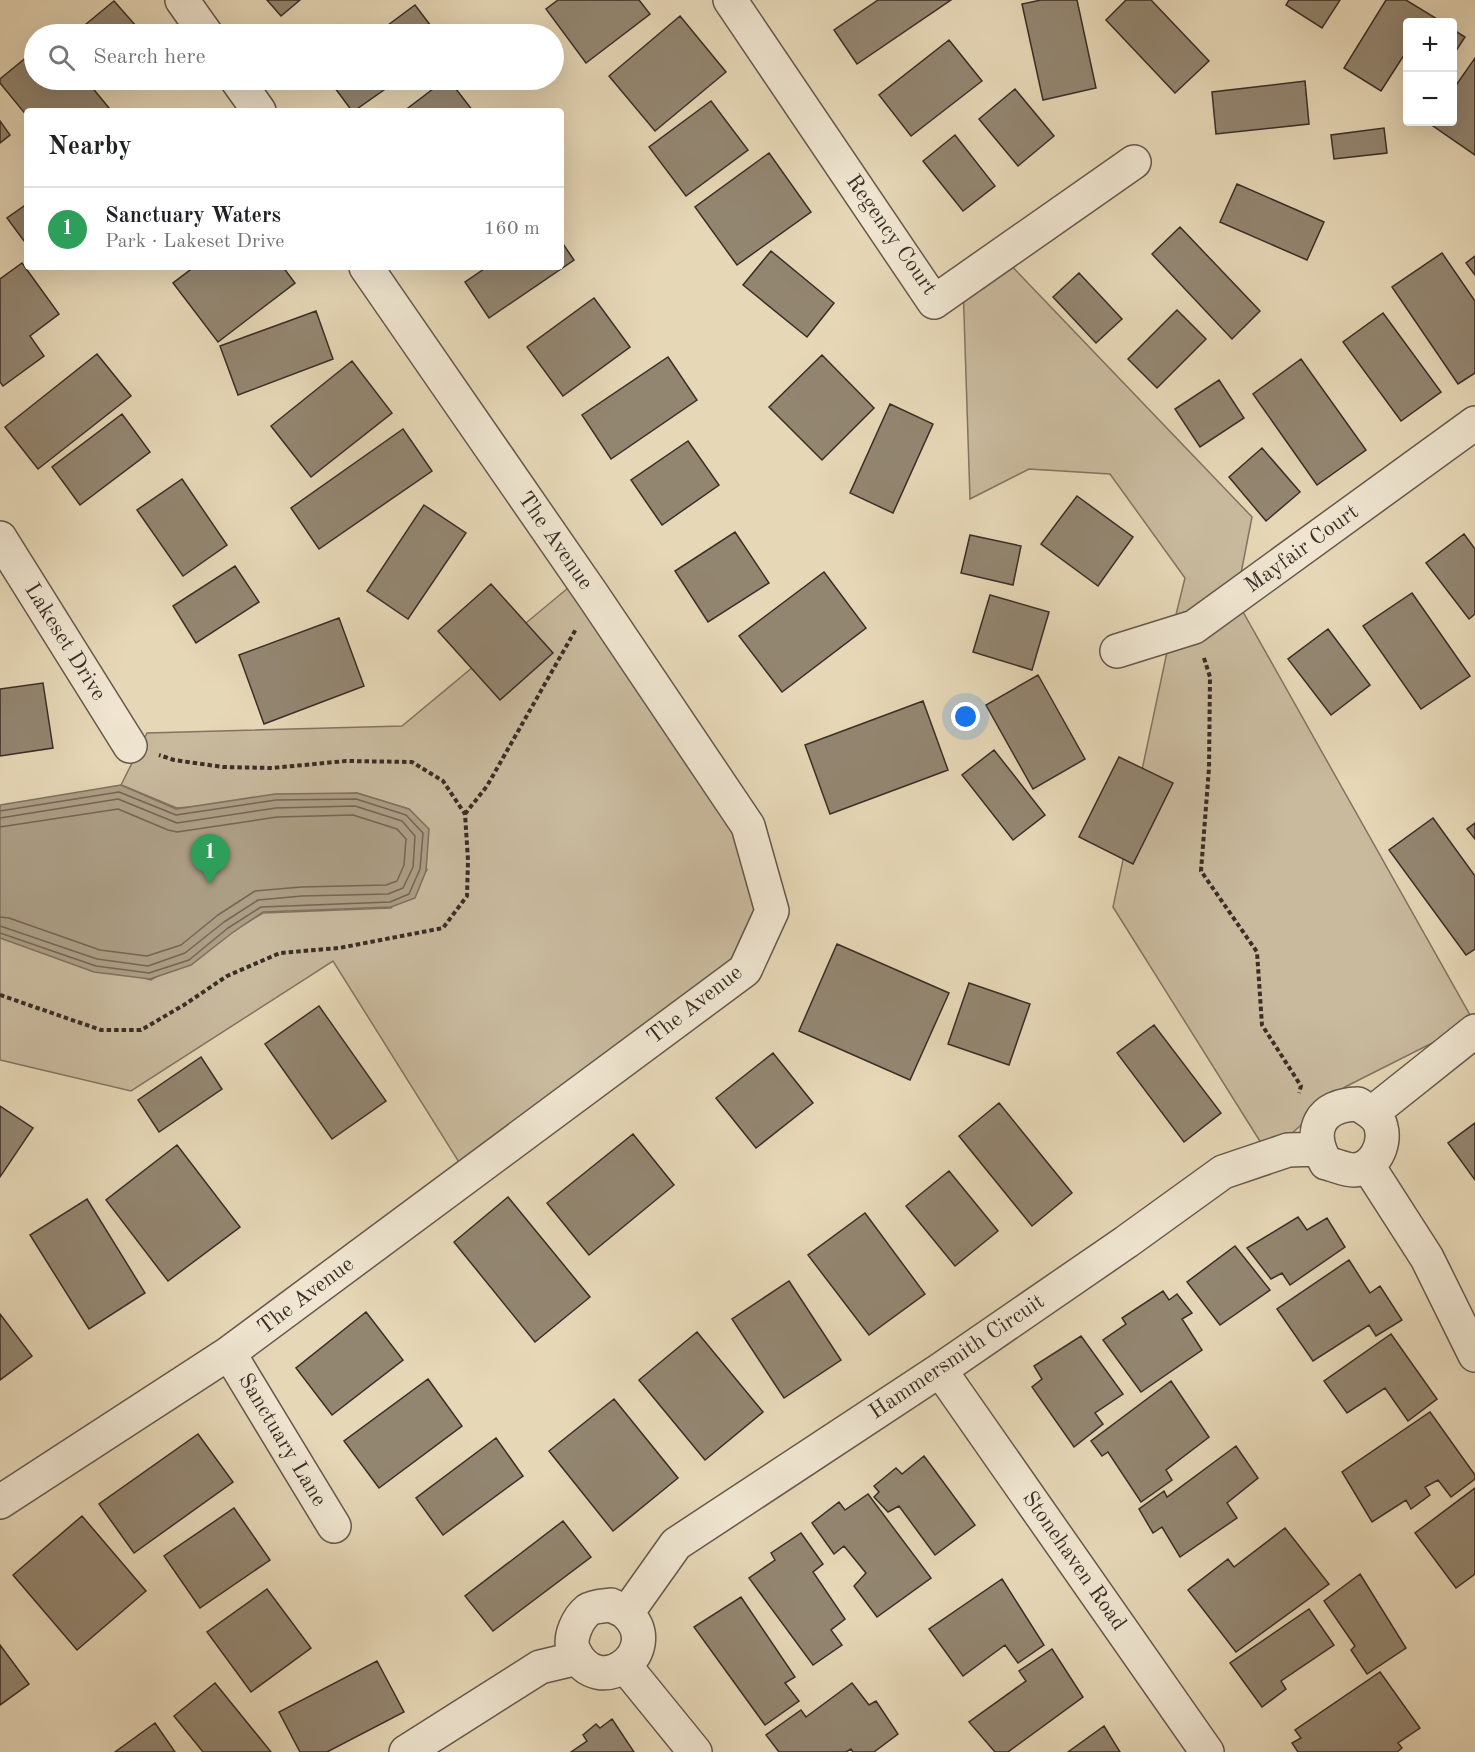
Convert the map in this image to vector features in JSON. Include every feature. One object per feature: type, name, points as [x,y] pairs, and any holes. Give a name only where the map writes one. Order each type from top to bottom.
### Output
[{"type":"street","points":[[182,0],[199,24]]},
{"type":"street","name":"Regency Court","points":[[730,0],[934,302],[1134,162]]},
{"type":"street","points":[[244,90],[257,108]]},
{"type":"street","name":"The Avenue","points":[[0,1502],[229,1353],[745,970],[772,911],[748,826],[594,597],[368,270]]},
{"type":"street","name":"Mayfair Court","points":[[1117,651],[1194,627],[1475,423]]},
{"type":"street","name":"Lakeset Drive","points":[[0,538],[130,746]]},
{"type":"street","points":[[1372,1113],[1475,1030]]},
{"type":"street","points":[[1358,1104],[1372,1113],[1381,1126],[1382,1146],[1368,1166],[1354,1170],[1326,1163],[1318,1149],[1316,1133],[1320,1122],[1329,1111],[1344,1105],[1358,1104]]},
{"type":"street","name":"Hammersmith Circuit","points":[[627,1613],[676,1544],[940,1370],[1223,1172],[1288,1150],[1318,1149]]},
{"type":"street","points":[[1368,1166],[1427,1258],[1475,1355]]},
{"type":"street","name":"Sanctuary Lane","points":[[229,1353],[334,1526]]},
{"type":"street","name":"Stonehaven Road","points":[[940,1370],[1207,1752]]},
{"type":"street","points":[[611,1605],[627,1613],[640,1641],[626,1666],[602,1674],[587,1670],[578,1658],[572,1646],[576,1624],[590,1608],[611,1605]]},
{"type":"street","points":[[406,1752],[540,1667],[578,1658]]},
{"type":"street","points":[[626,1666],[695,1752]]},
{"type":"path","points":[[465,814],[487,786],[594,597]]},
{"type":"path","points":[[1194,627],[1210,677],[1209,768],[1201,871],[1257,952],[1262,1026],[1301,1086],[1299,1096]]},
{"type":"path","points":[[0,994],[101,1030],[141,1030],[184,1005],[227,975],[280,954],[339,948],[443,928],[467,896],[465,814],[443,781],[412,762],[346,761],[272,768],[223,767],[174,760],[130,746]]},
{"type":"shaded area","points":[[1002,256],[1252,517],[1236,599],[1168,647],[1185,578],[1110,474],[1029,469],[970,499],[963,284]]},
{"type":"shaded area","points":[[580,578],[748,827],[772,911],[745,970],[462,1167],[333,961],[131,1091],[0,1060],[0,937],[151,980],[263,913],[391,908],[427,870],[409,809],[357,793],[177,808],[121,785],[147,733],[402,726]]},
{"type":"shaded area","points":[[1238,603],[1474,1022],[1345,1087],[1268,1154],[1113,907],[1167,652]]},
{"type":"water","points":[[121,785],[176,809],[275,794],[357,793],[409,809],[429,829],[426,871],[415,898],[391,907],[263,912],[191,965],[150,979],[94,972],[0,938],[0,805]]},
{"type":"building","points":[[267,0],[300,0],[281,16]]},
{"type":"building","points":[[558,0],[639,0],[650,14],[586,63],[564,33],[564,24],[557,24],[546,9]]},
{"type":"building","points":[[878,0],[951,0],[857,64],[834,30]]},
{"type":"building","points":[[1041,0],[1077,0],[1096,88],[1043,100],[1022,4]]},
{"type":"building","points":[[1126,0],[1151,0],[1209,61],[1175,93],[1106,20]]},
{"type":"building","points":[[1289,0],[1340,0],[1322,28],[1286,5]]},
{"type":"building","points":[[1386,0],[1406,0],[1435,18],[1403,18],[1403,57],[1381,91],[1344,68]]},
{"type":"building","points":[[114,1],[134,24],[86,24]]},
{"type":"building","points":[[415,5],[429,24],[389,24]]},
{"type":"building","points":[[680,16],[726,72],[655,131],[609,76]]},
{"type":"building","points":[[1457,32],[1465,37],[1457,49]]},
{"type":"building","points":[[949,40],[982,81],[911,136],[879,95]]},
{"type":"building","points":[[1475,58],[1475,155],[1433,126],[1457,126],[1457,84]]},
{"type":"building","points":[[24,59],[24,90],[94,90],[109,108],[24,108],[24,112],[0,83],[0,79]]},
{"type":"building","points":[[1305,81],[1309,124],[1216,134],[1212,92]]},
{"type":"building","points":[[1015,89],[1054,136],[1018,166],[979,119]]},
{"type":"building","points":[[336,90],[384,90],[358,108],[350,108]]},
{"type":"building","points":[[432,90],[457,90],[471,108],[408,108]]},
{"type":"building","points":[[711,101],[748,150],[686,196],[649,147]]},
{"type":"building","points":[[0,121],[10,135],[0,143]]},
{"type":"building","points":[[1384,128],[1387,153],[1334,159],[1331,135]]},
{"type":"building","points":[[955,135],[995,186],[963,211],[923,161]]},
{"type":"building","points":[[769,153],[811,212],[737,265],[695,207]]},
{"type":"building","points":[[1237,184],[1324,222],[1307,260],[1220,222]]},
{"type":"building","points":[[24,206],[24,241],[7,218]]},
{"type":"building","points":[[1180,227],[1260,311],[1232,339],[1152,254]]},
{"type":"building","points":[[564,245],[574,260],[564,267]]},
{"type":"building","points":[[771,251],[834,303],[807,337],[743,285]]},
{"type":"building","points":[[1442,253],[1475,301],[1475,373],[1458,384],[1392,287]]},
{"type":"building","points":[[1475,256],[1475,275],[1466,263]]},
{"type":"building","points":[[22,263],[24,270],[27,270],[59,314],[30,336],[44,356],[3,386],[0,382],[0,279]]},
{"type":"building","points":[[190,270],[285,270],[295,283],[218,342],[173,283]]},
{"type":"building","points":[[483,270],[559,270],[489,318],[465,282]]},
{"type":"building","points":[[1079,273],[1122,319],[1096,343],[1053,297]]},
{"type":"building","points":[[594,298],[630,347],[563,396],[527,347]]},
{"type":"building","points":[[1177,310],[1206,339],[1157,388],[1128,359]]},
{"type":"building","points":[[316,311],[333,359],[238,395],[220,346]]},
{"type":"building","points":[[1383,313],[1441,392],[1401,421],[1343,342]]},
{"type":"building","points":[[97,354],[131,396],[38,469],[5,427]]},
{"type":"building","points":[[822,355],[874,408],[822,460],[769,407]]},
{"type":"building","points":[[668,357],[697,400],[611,459],[582,415]]},
{"type":"building","points":[[1301,359],[1366,450],[1317,485],[1253,394]]},
{"type":"building","points":[[352,361],[392,413],[311,477],[271,426]]},
{"type":"building","points":[[1219,380],[1244,418],[1200,447],[1175,409]]},
{"type":"building","points":[[890,404],[933,424],[893,513],[850,493]]},
{"type":"building","points":[[122,414],[150,452],[80,505],[52,467]]},
{"type":"building","points":[[403,429],[432,471],[319,549],[291,508]]},
{"type":"building","points":[[688,441],[719,485],[662,525],[631,480]]},
{"type":"building","points":[[1262,448],[1300,492],[1266,521],[1229,477]]},
{"type":"building","points":[[182,479],[227,545],[183,576],[137,510]]},
{"type":"building","points":[[1077,496],[1133,537],[1098,586],[1041,544]]},
{"type":"building","points":[[424,505],[466,533],[408,619],[367,591]]},
{"type":"building","points":[[735,532],[769,583],[708,622],[675,571]]},
{"type":"building","points":[[1464,534],[1475,549],[1475,614],[1469,619],[1426,563]]},
{"type":"building","points":[[970,535],[1021,546],[1013,585],[961,573]]},
{"type":"building","points":[[235,566],[259,602],[196,643],[173,606]]},
{"type":"building","points":[[824,572],[866,628],[782,692],[739,636]]},
{"type":"building","points":[[491,584],[553,653],[500,700],[438,631]]},
{"type":"building","points":[[1412,593],[1470,676],[1421,709],[1363,626]]},
{"type":"building","points":[[990,595],[1049,612],[1032,670],[973,652]]},
{"type":"building","points":[[339,618],[364,686],[264,724],[239,655]]},
{"type":"building","points":[[1328,629],[1370,685],[1331,715],[1288,659]]},
{"type":"building","points":[[1038,675],[1085,759],[1033,789],[986,705]]},
{"type":"building","points":[[43,683],[53,748],[0,756],[0,689]]},
{"type":"building","points":[[923,701],[948,770],[830,814],[805,745]]},
{"type":"building","points":[[994,750],[1045,815],[1013,840],[962,775]]},
{"type":"building","points":[[1119,757],[1173,783],[1133,864],[1079,837]]},
{"type":"building","points":[[1433,818],[1475,876],[1475,949],[1466,955],[1389,850]]},
{"type":"building","points":[[1475,823],[1475,839],[1467,829]]},
{"type":"building","points":[[837,944],[949,993],[910,1080],[799,1031]]},
{"type":"building","points":[[969,983],[1030,1004],[1009,1065],[948,1044]]},
{"type":"building","points":[[319,1006],[386,1101],[332,1139],[265,1044]]},
{"type":"building","points":[[1154,1025],[1221,1113],[1184,1142],[1117,1053]]},
{"type":"building","points":[[773,1053],[813,1103],[756,1148],[716,1098]]},
{"type":"building","points":[[201,1057],[222,1089],[159,1132],[138,1100]]},
{"type":"building","points":[[999,1103],[1072,1193],[1032,1226],[959,1136]]},
{"type":"building","points":[[0,1106],[33,1128],[0,1177]]},
{"type":"building","points":[[1475,1123],[1475,1180],[1448,1143]]},
{"type":"building","points":[[633,1134],[674,1185],[589,1255],[547,1203]]},
{"type":"building","points":[[177,1145],[240,1227],[168,1281],[106,1200]]},
{"type":"building","points":[[949,1171],[998,1231],[955,1266],[906,1206]]},
{"type":"building","points":[[508,1197],[590,1297],[535,1342],[454,1242]]},
{"type":"building","points":[[87,1199],[145,1293],[89,1329],[30,1235]]},
{"type":"building","points":[[865,1213],[925,1294],[869,1335],[808,1255]]},
{"type":"building","points":[[1298,1217],[1307,1230],[1327,1218],[1345,1247],[1290,1285],[1282,1273],[1271,1279],[1247,1248]]},
{"type":"building","points":[[1235,1246],[1270,1290],[1220,1325],[1187,1282]]},
{"type":"building","points":[[1349,1260],[1370,1293],[1380,1286],[1402,1320],[1376,1336],[1369,1325],[1313,1361],[1277,1309]]},
{"type":"building","points":[[789,1281],[841,1360],[784,1398],[732,1319]]},
{"type":"building","points":[[1163,1291],[1169,1300],[1177,1294],[1192,1313],[1182,1319],[1202,1350],[1141,1392],[1103,1340],[1126,1324],[1122,1318]]},
{"type":"building","points":[[366,1312],[403,1360],[332,1415],[296,1368]]},
{"type":"building","points":[[0,1314],[32,1356],[0,1380]]},
{"type":"building","points":[[697,1332],[763,1412],[705,1460],[639,1380]]},
{"type":"building","points":[[1391,1334],[1437,1399],[1408,1421],[1385,1388],[1347,1413],[1324,1381]]},
{"type":"building","points":[[1081,1336],[1123,1394],[1095,1413],[1103,1424],[1074,1447],[1032,1387],[1042,1379],[1034,1366]]},
{"type":"building","points":[[428,1379],[462,1426],[379,1488],[344,1441]]},
{"type":"building","points":[[1171,1381],[1209,1437],[1166,1470],[1172,1480],[1141,1502],[1108,1452],[1102,1456],[1091,1441]]},
{"type":"building","points":[[614,1399],[678,1478],[613,1531],[549,1451]]},
{"type":"building","points":[[1430,1412],[1475,1475],[1475,1479],[1451,1497],[1438,1480],[1425,1487],[1430,1495],[1411,1509],[1406,1500],[1372,1522],[1342,1472]]},
{"type":"building","points":[[198,1434],[233,1482],[134,1553],[99,1504]]},
{"type":"building","points":[[496,1438],[523,1476],[443,1535],[416,1498]]},
{"type":"building","points":[[1236,1446],[1258,1478],[1227,1503],[1237,1518],[1180,1557],[1162,1527],[1153,1533],[1139,1509],[1164,1491],[1167,1497]]},
{"type":"building","points":[[924,1456],[975,1525],[935,1555],[899,1506],[888,1512],[874,1497],[879,1492],[874,1486],[896,1468],[902,1474]]},
{"type":"building","points":[[1475,1488],[1475,1574],[1456,1588],[1415,1533]]},
{"type":"building","points":[[868,1494],[931,1578],[877,1617],[854,1586],[866,1573],[844,1546],[834,1554],[812,1523],[839,1502],[845,1510]]},
{"type":"building","points":[[234,1508],[270,1560],[200,1608],[164,1556]]},
{"type":"building","points":[[82,1516],[146,1591],[77,1650],[13,1575]]},
{"type":"building","points":[[563,1521],[591,1557],[493,1631],[465,1596]]},
{"type":"building","points":[[1285,1528],[1329,1584],[1236,1652],[1188,1590],[1228,1559],[1234,1567]]},
{"type":"building","points":[[801,1533],[823,1564],[813,1572],[845,1619],[831,1630],[842,1645],[813,1665],[749,1578],[775,1560],[771,1553]]},
{"type":"building","points":[[1360,1574],[1406,1648],[1367,1674],[1351,1650],[1355,1646],[1324,1601]]},
{"type":"building","points":[[1002,1579],[1044,1645],[1018,1663],[1005,1645],[963,1676],[929,1629]]},
{"type":"building","points":[[267,1589],[311,1648],[251,1692],[207,1632]]},
{"type":"building","points":[[741,1597],[795,1677],[785,1683],[799,1701],[765,1725],[694,1627]]},
{"type":"building","points":[[1309,1609],[1334,1645],[1281,1681],[1286,1689],[1262,1707],[1230,1663]]},
{"type":"building","points":[[0,1645],[29,1684],[0,1705]]},
{"type":"building","points":[[1052,1649],[1083,1697],[1008,1752],[995,1752],[969,1722],[1026,1681],[1019,1671]]},
{"type":"building","points":[[377,1661],[404,1712],[327,1752],[300,1752],[279,1712]]},
{"type":"building","points":[[1380,1672],[1420,1728],[1398,1743],[1402,1748],[1397,1752],[1298,1752],[1292,1743],[1301,1738],[1295,1730]]},
{"type":"building","points":[[215,1683],[271,1752],[203,1752],[174,1716]]},
{"type":"building","points":[[852,1683],[869,1705],[876,1701],[898,1734],[874,1752],[853,1752],[851,1749],[846,1752],[779,1752],[766,1735],[801,1710],[806,1717]]},
{"type":"building","points":[[612,1719],[634,1752],[571,1752],[587,1741],[583,1735],[596,1724],[600,1728]]},
{"type":"building","points":[[155,1723],[175,1752],[115,1752]]},
{"type":"building","points":[[1104,1726],[1120,1752],[1068,1752]]},
{"type":"place","name":"Sanctuary Waters","points":[[210,884]]}]
